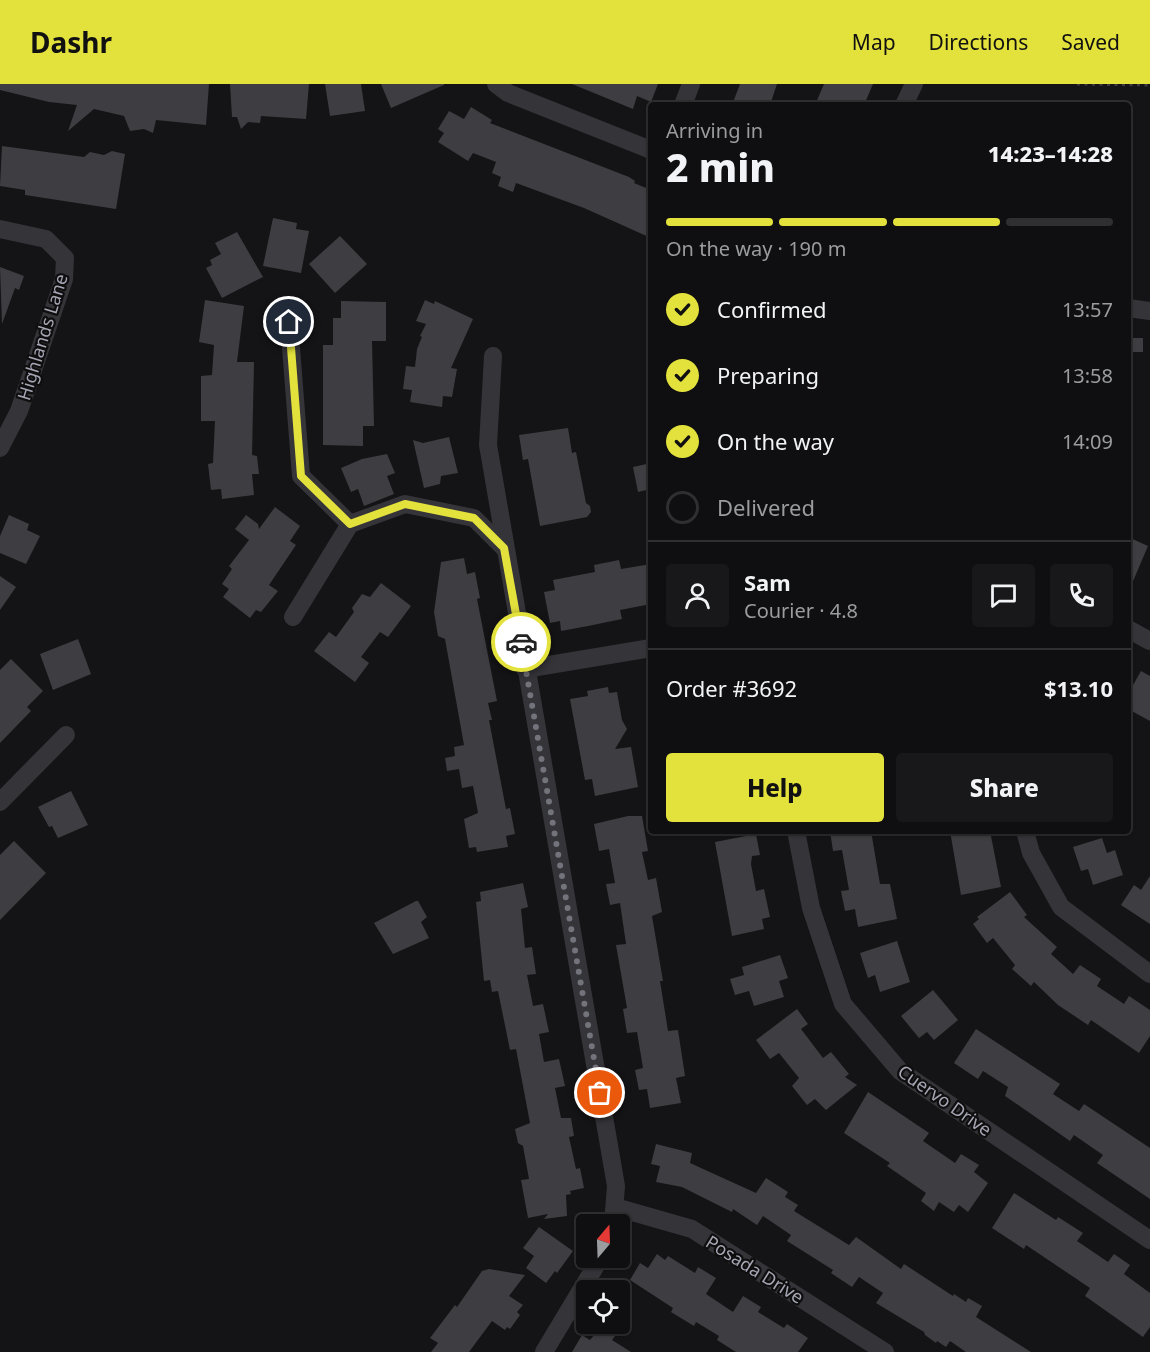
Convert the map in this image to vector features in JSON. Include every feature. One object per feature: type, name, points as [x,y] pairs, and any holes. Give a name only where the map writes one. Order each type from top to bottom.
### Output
[{"type":"street","points":[[496,84],[508,93],[648,149]]},
{"type":"street","points":[[684,102],[691,84]]},
{"type":"street","points":[[905,102],[914,84]]},
{"type":"street","name":"Highlands Lane","points":[[0,229],[46,239],[65,258],[64,279],[19,411],[0,448]]},
{"type":"street","points":[[1131,308],[1150,311]]},
{"type":"street","points":[[289,322],[301,476],[350,524]]},
{"type":"street","points":[[493,356],[488,445],[614,1174],[614,1214]]},
{"type":"street","points":[[293,617],[350,524],[405,504],[474,518],[504,548]]},
{"type":"street","points":[[1131,631],[1150,641]]},
{"type":"street","points":[[525,669],[648,648]]},
{"type":"street","points":[[0,802],[66,735]]},
{"type":"street","name":"Cuervo Drive","points":[[797,834],[811,908],[843,1004],[900,1071],[1150,1240]]},
{"type":"street","points":[[1026,834],[1031,853],[1061,908],[1150,974]]},
{"type":"street","name":"Posada Drive","points":[[630,1218],[692,1228],[885,1352]]},
{"type":"street","points":[[544,1352],[594,1268]]},
{"type":"path","points":[[1077,84],[1150,85]]},
{"type":"building","points":[[0,84],[209,84],[206,125],[156,120],[153,133],[144,129],[130,131],[124,116],[94,109],[68,131],[77,105],[49,102],[0,90]]},
{"type":"building","points":[[230,84],[309,84],[306,119],[261,116],[260,123],[248,122],[241,129],[237,117],[232,117]]},
{"type":"building","points":[[325,84],[361,84],[365,111],[330,116]]},
{"type":"building","points":[[381,84],[444,84],[444,85],[391,108]]},
{"type":"building","points":[[572,84],[658,84],[651,102],[637,96],[633,109]]},
{"type":"building","points":[[740,84],[777,84],[771,102],[733,102]]},
{"type":"building","points":[[824,84],[873,84],[865,102],[816,102]]},
{"type":"building","points":[[471,107],[492,120],[490,123],[629,177],[635,181],[634,183],[648,189],[648,237],[584,208],[516,183],[513,192],[498,186],[501,177],[492,173],[496,162],[473,153],[468,161],[438,142],[444,133],[438,129],[449,111],[464,119]]},
{"type":"building","points":[[2,146],[84,157],[90,152],[104,155],[112,151],[125,154],[116,209],[25,195],[25,190],[0,186]]},
{"type":"building","points":[[273,218],[297,223],[296,229],[309,231],[301,273],[263,266]]},
{"type":"building","points":[[237,232],[263,277],[222,298],[206,268],[212,265],[210,260],[221,254],[215,243]]},
{"type":"building","points":[[340,236],[367,264],[335,293],[309,264]]},
{"type":"building","points":[[0,267],[24,276],[19,290],[15,288],[2,324]]},
{"type":"building","points":[[205,300],[244,306],[237,362],[254,362],[252,455],[257,456],[259,474],[252,474],[254,495],[222,499],[221,489],[211,490],[208,464],[213,463],[215,421],[201,421],[201,376],[212,375],[214,345],[199,342]]},
{"type":"building","points":[[425,300],[434,304],[435,301],[473,319],[451,368],[457,369],[452,397],[443,396],[442,407],[410,402],[412,390],[403,389],[406,366],[415,367],[417,349],[422,337],[420,336],[426,324],[416,321]]},
{"type":"building","points":[[341,301],[386,302],[386,341],[372,341],[374,426],[363,426],[363,446],[323,445],[323,345],[333,345],[333,318],[341,318]]},
{"type":"building","points":[[1131,338],[1143,338],[1143,352],[1131,352]]},
{"type":"building","points":[[568,428],[572,453],[576,452],[586,503],[590,506],[591,512],[587,517],[540,526],[528,459],[523,460],[519,435]]},
{"type":"building","points":[[449,437],[458,473],[441,476],[440,484],[424,488],[413,440],[423,443]]},
{"type":"building","points":[[387,454],[395,473],[387,476],[394,494],[364,506],[358,489],[351,492],[341,468],[362,459]]},
{"type":"building","points":[[648,464],[648,490],[638,492],[633,467]]},
{"type":"building","points":[[275,507],[300,526],[290,541],[296,545],[269,585],[278,591],[261,612],[256,610],[250,618],[223,597],[229,589],[222,584],[232,569],[229,566],[249,540],[235,529],[246,515],[258,524],[259,529]]},
{"type":"building","points":[[9,515],[29,524],[27,530],[40,536],[26,564],[0,553],[0,536]]},
{"type":"building","points":[[1131,538],[1148,546],[1131,586]]},
{"type":"building","points":[[464,558],[467,574],[475,572],[480,598],[477,599],[497,701],[488,703],[492,720],[489,720],[506,809],[510,808],[515,834],[506,836],[508,847],[477,852],[476,847],[469,848],[464,819],[478,813],[473,786],[462,788],[459,769],[447,771],[445,758],[455,756],[454,747],[464,745],[445,639],[438,636],[434,612],[441,562]]},
{"type":"building","points":[[619,560],[621,569],[648,564],[648,605],[620,610],[622,619],[561,631],[560,621],[550,623],[544,592],[555,590],[553,580],[595,572],[594,565]]},
{"type":"building","points":[[0,576],[16,587],[0,610]]},
{"type":"building","points":[[381,583],[411,606],[388,637],[380,632],[361,657],[369,663],[355,682],[314,651],[329,632],[336,637],[354,612],[352,608],[362,594],[370,597]]},
{"type":"building","points":[[78,639],[91,674],[53,690],[40,654]]},
{"type":"building","points":[[11,659],[43,691],[27,707],[31,711],[0,743],[0,670]]},
{"type":"building","points":[[1141,671],[1150,676],[1150,721],[1131,711],[1131,689]]},
{"type":"building","points":[[608,687],[609,693],[617,692],[622,720],[627,729],[615,749],[631,747],[638,787],[595,796],[592,779],[585,780],[570,699],[588,696],[587,691]]},
{"type":"building","points":[[71,791],[88,825],[58,838],[38,807]]},
{"type":"building","points":[[628,816],[642,816],[648,851],[642,852],[648,880],[656,878],[662,912],[652,916],[663,981],[660,981],[668,1031],[678,1030],[685,1076],[676,1078],[681,1103],[650,1108],[647,1089],[639,1090],[635,1070],[643,1068],[637,1032],[627,1033],[623,1009],[627,1008],[616,945],[626,944],[620,903],[610,905],[606,884],[615,883],[609,849],[599,851],[594,824]]},
{"type":"building","points":[[756,834],[760,855],[752,856],[751,864],[756,891],[764,889],[770,917],[762,919],[764,929],[732,936],[715,842]]},
{"type":"building","points":[[830,834],[872,834],[880,884],[890,884],[897,919],[858,927],[855,909],[845,911],[841,891],[849,890],[842,850],[833,851]]},
{"type":"building","points":[[951,834],[991,834],[1001,887],[961,895]]},
{"type":"building","points":[[1102,838],[1107,853],[1115,850],[1123,875],[1093,885],[1088,869],[1081,871],[1073,847]]},
{"type":"building","points":[[14,841],[46,873],[0,920],[0,855]]},
{"type":"building","points":[[1150,876],[1150,924],[1121,905],[1134,885],[1141,890]]},
{"type":"building","points":[[523,883],[528,907],[521,909],[525,948],[532,947],[536,974],[527,975],[533,1006],[543,1004],[549,1032],[539,1034],[544,1062],[559,1059],[565,1086],[555,1088],[561,1118],[571,1118],[574,1136],[569,1137],[576,1169],[580,1168],[584,1188],[570,1191],[571,1194],[566,1195],[567,1216],[544,1219],[548,1214],[528,1218],[521,1180],[529,1179],[523,1146],[518,1143],[515,1129],[530,1123],[516,1049],[510,1050],[498,991],[492,992],[490,980],[484,981],[476,902],[481,901],[480,892]]},
{"type":"building","points":[[1010,892],[1027,915],[1024,917],[1057,947],[1051,954],[1073,974],[1080,965],[1101,979],[1097,986],[1124,1004],[1129,996],[1150,1010],[1150,1036],[1139,1053],[1091,1020],[1088,1025],[1058,1005],[1034,982],[1031,986],[1012,969],[1015,965],[993,938],[987,943],[973,924],[979,919],[977,917]]},
{"type":"building","points":[[416,901],[427,917],[421,922],[429,938],[393,954],[374,923]]},
{"type":"building","points":[[897,941],[910,982],[880,992],[875,975],[868,978],[860,953]]},
{"type":"building","points":[[780,955],[788,978],[779,981],[784,997],[754,1006],[749,991],[735,995],[730,979],[744,975],[742,967]]},
{"type":"building","points":[[933,990],[958,1020],[934,1040],[927,1032],[919,1038],[901,1016]]},
{"type":"building","points":[[797,1009],[808,1024],[801,1029],[823,1058],[831,1052],[849,1074],[845,1077],[857,1085],[826,1110],[815,1099],[807,1105],[792,1086],[799,1078],[779,1053],[770,1059],[756,1040]]},
{"type":"building","points":[[976,1029],[1060,1084],[1053,1094],[1079,1111],[1084,1104],[1150,1148],[1150,1199],[1097,1163],[1103,1155],[1074,1135],[1070,1141],[1005,1096],[1008,1087],[983,1071],[978,1079],[954,1063]]},
{"type":"building","points":[[868,1092],[929,1133],[923,1141],[955,1163],[961,1154],[979,1165],[974,1172],[988,1183],[968,1212],[959,1205],[954,1212],[939,1202],[934,1211],[921,1201],[926,1193],[887,1166],[890,1163],[844,1133]]},
{"type":"building","points":[[656,1144],[692,1153],[690,1163],[756,1193],[766,1178],[788,1192],[785,1197],[798,1205],[794,1211],[849,1245],[856,1237],[901,1269],[904,1264],[953,1296],[954,1294],[966,1302],[968,1298],[982,1306],[976,1317],[1031,1352],[966,1352],[950,1341],[946,1347],[937,1341],[936,1343],[924,1332],[876,1303],[883,1293],[859,1277],[852,1287],[831,1273],[833,1270],[787,1241],[791,1235],[763,1216],[757,1225],[733,1209],[732,1212],[682,1187],[656,1182],[660,1166],[651,1164]]},
{"type":"building","points":[[1014,1193],[1056,1220],[1058,1217],[1083,1233],[1077,1241],[1108,1262],[1114,1254],[1130,1265],[1124,1274],[1150,1293],[1150,1327],[1143,1337],[1085,1296],[1090,1288],[1026,1245],[1024,1249],[992,1228]]},
{"type":"building","points":[[539,1227],[573,1251],[557,1273],[555,1271],[546,1283],[526,1268],[534,1256],[523,1248]]},
{"type":"building","points":[[657,1254],[665,1260],[668,1256],[695,1273],[698,1267],[716,1278],[706,1294],[733,1312],[743,1296],[761,1307],[758,1312],[784,1328],[787,1324],[808,1338],[798,1352],[736,1352],[717,1340],[719,1336],[696,1322],[694,1326],[671,1312],[673,1308],[630,1280],[640,1263],[648,1268]]},
{"type":"building","points":[[489,1269],[525,1275],[509,1296],[523,1305],[517,1312],[520,1315],[510,1329],[507,1327],[505,1330],[492,1321],[469,1352],[431,1352],[438,1343],[430,1338],[455,1305],[457,1307],[482,1271]]},
{"type":"building","points":[[595,1334],[616,1334],[612,1340],[631,1352],[572,1352],[582,1335],[590,1340]]},
{"type":"way so far","points":[[521,642],[600,1093]]},
{"type":"route","points":[[289,322],[301,476],[350,524],[405,504],[474,518],[504,548],[521,642]]}]
